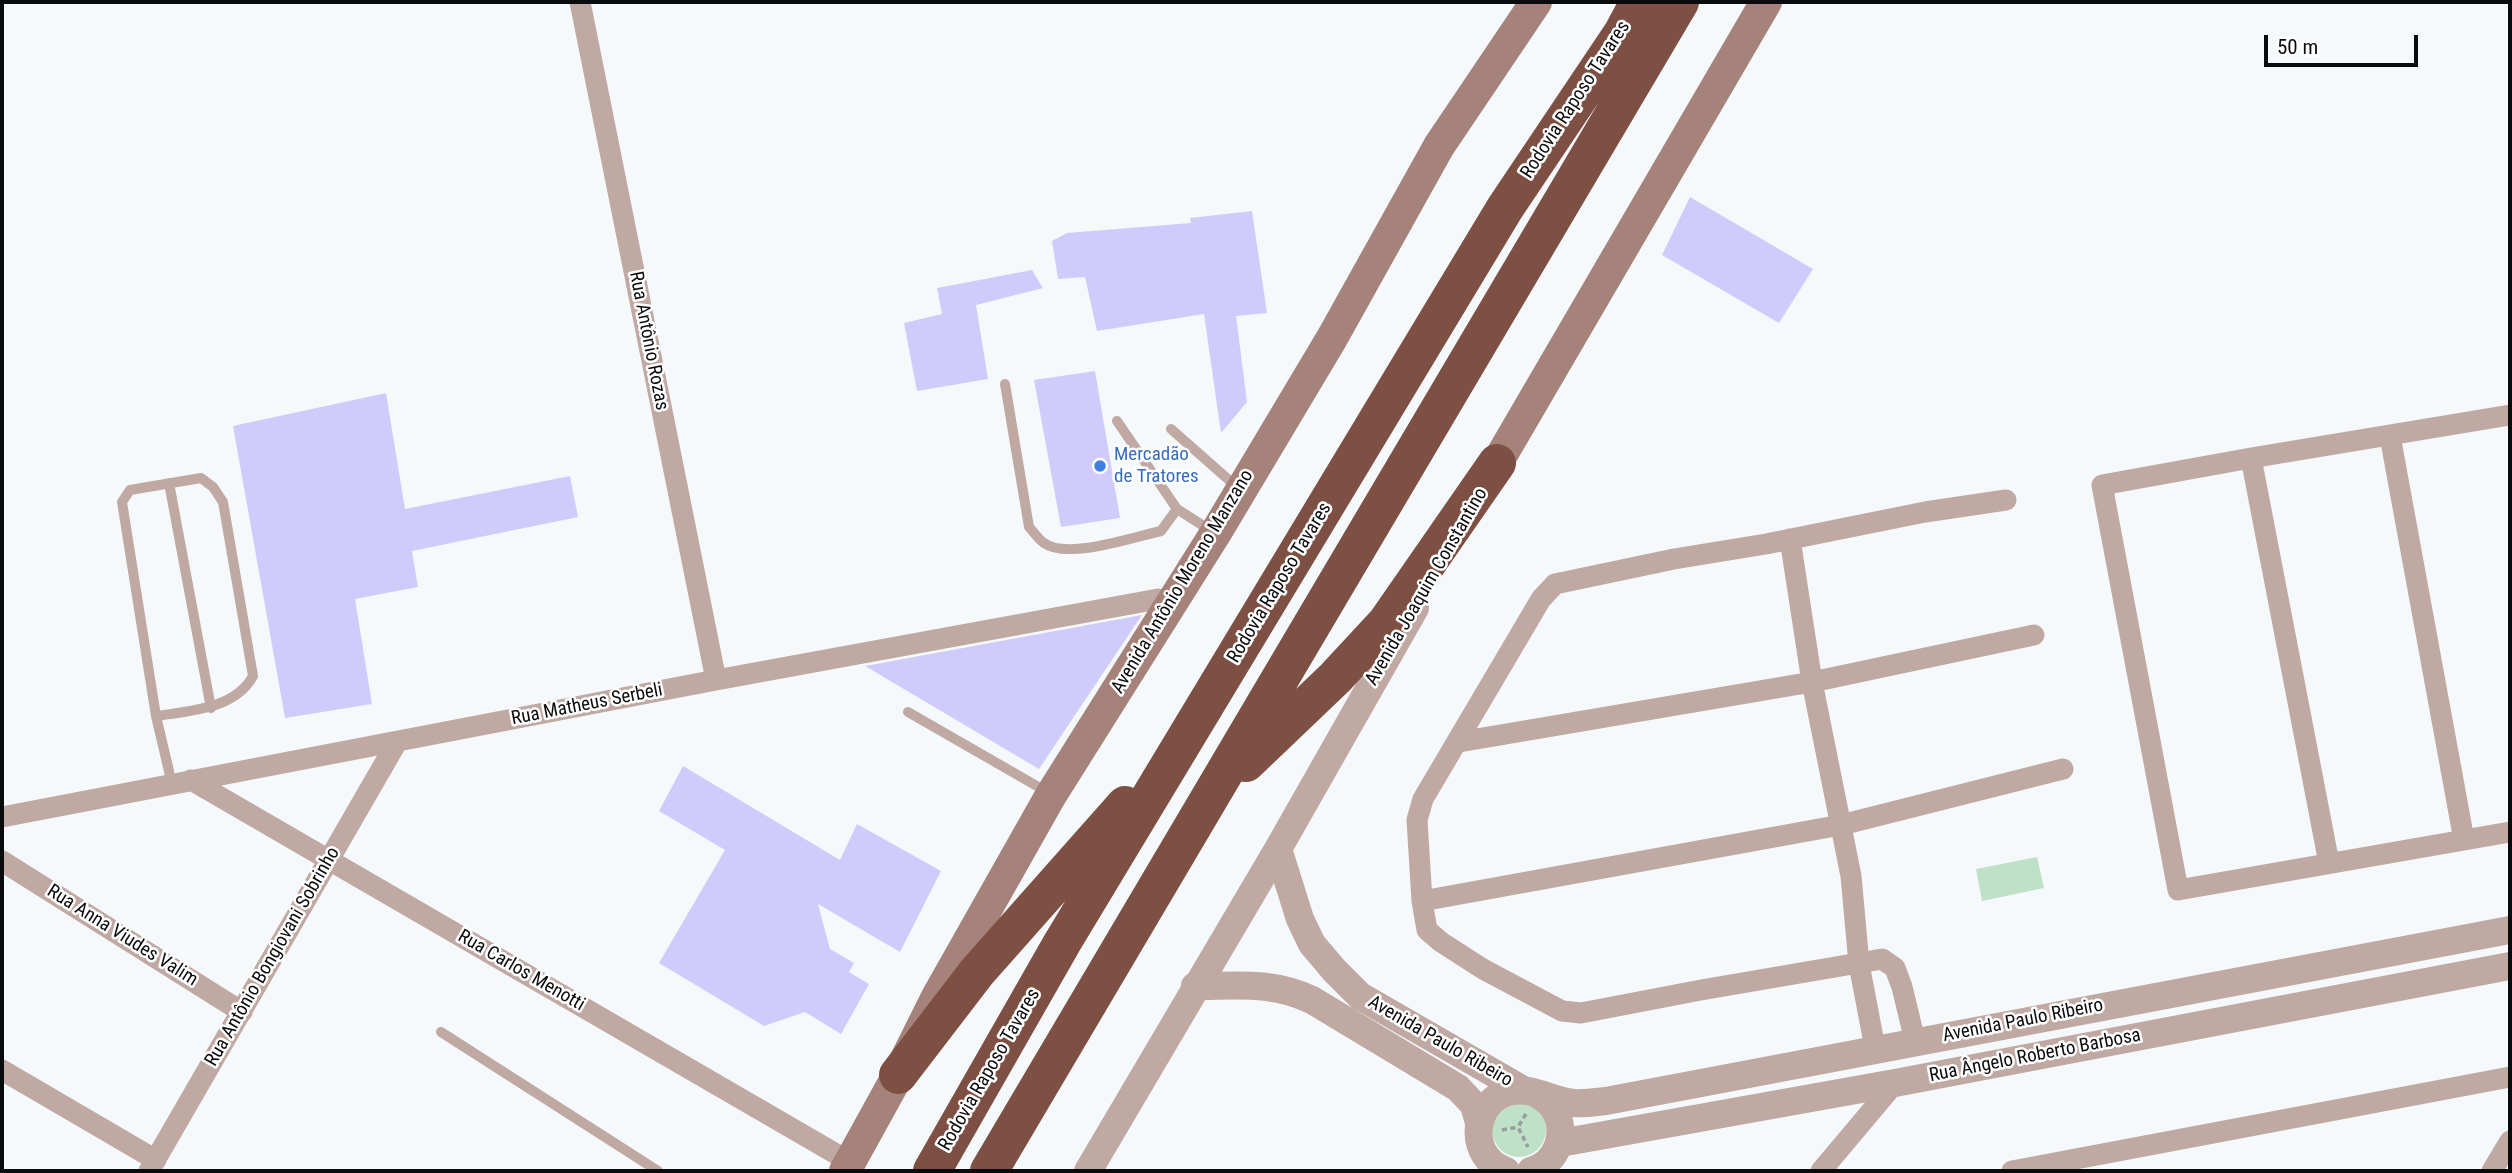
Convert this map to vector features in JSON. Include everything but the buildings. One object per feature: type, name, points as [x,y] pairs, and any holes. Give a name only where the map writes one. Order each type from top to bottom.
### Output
[{"type":"highway","name":"Rodovia Raposo Tavares","points":[[932,1171],[1062,943],[1505,208],[1623,32],[1639,2]]},
{"type":"highway","name":"Rodovia Raposo Tavares","points":[[989,1171],[1681,2]]},
{"type":"highway","points":[[1212,796],[1335,678],[1386,623],[1497,463]]},
{"type":"highway","points":[[898,1075],[976,972],[1132,798],[1283,576]]},
{"type":"highway","points":[[1007,1171],[1059,1055]]},
{"type":"main road","name":"Avenida Antônio Moreno Manzano","points":[[848,1166],[938,995],[1051,795],[1215,534],[1332,338],[1439,146],[1536,2]]},
{"type":"main road","name":"Avenida Joaquim Constantino","points":[[1497,463],[1766,2]]},
{"type":"street","name":"Rua Antônio Rozas","points":[[580,2],[716,680]]},
{"type":"street","points":[[2510,415],[2102,485],[2178,890],[2510,832]]},
{"type":"street","points":[[2390,436],[2464,840]]},
{"type":"street","points":[[2251,458],[2329,863]]},
{"type":"street","name":"Avenida Joaquim Constantino","points":[[1088,1171],[1278,849],[1497,463]]},
{"type":"street","points":[[1915,1041],[1895,968],[1882,959],[1569,1013],[1483,969],[1433,936],[1425,922],[1422,901],[1418,814],[1423,799],[1541,599],[1555,584],[1615,570],[1925,512],[2006,500]]},
{"type":"street","points":[[1790,539],[1812,682],[1851,876],[1859,964],[1875,1048]]},
{"type":"street","name":"Rua Matheus Serbeli","points":[[2,817],[716,680],[1158,599],[1173,604]]},
{"type":"street","points":[[1459,742],[1812,682],[2034,635]]},
{"type":"street","name":"Rua Antônio Bongiovani Sobrinho","points":[[153,1166],[397,742]]},
{"type":"street","points":[[1422,901],[1841,825],[2063,769]]},
{"type":"street","name":"Rua Carlos Menotti","points":[[181,782],[330,860],[848,1166]]},
{"type":"street","name":"Avenida Paulo Ribeiro","points":[[1278,849],[1300,919],[1312,944],[1360,996],[1530,1092],[1574,1104],[1606,1101],[2510,930]]},
{"type":"street","name":"Rua Anna Viudes Valim","points":[[2,861],[242,1012]]},
{"type":"street","name":"Rua Ângelo Roberto Barbosa","points":[[1547,1162],[1895,1083],[2510,966]]},
{"type":"street","name":"Avenida Paulo Ribeiro","points":[[1195,986],[1269,986],[1290,989],[1312,1000],[1458,1088],[1474,1105],[1483,1151],[1493,1164],[1506,1171]]},
{"type":"street","points":[[2,1070],[153,1166]]},
{"type":"street","points":[[2012,1171],[2510,1077]]},
{"type":"street","points":[[1821,1171],[1895,1083]]},
{"type":"street","points":[[1479,1123],[1494,1098],[1508,1091],[1530,1092],[1552,1106],[1561,1123],[1547,1162]]},
{"type":"street","points":[[2492,1171],[2510,1141]]},
{"type":"lane","points":[[1005,384],[1029,527],[1045,545],[1064,550],[1092,547],[1161,531],[1177,509]]},
{"type":"lane","points":[[1117,421],[1177,509],[1215,534]]},
{"type":"lane","points":[[1171,429],[1240,490]]},
{"type":"lane","points":[[156,716],[211,708],[247,688],[253,676],[223,502],[213,487],[201,478],[130,490],[122,502],[156,716],[181,782]]},
{"type":"lane","points":[[169,483],[211,708]]},
{"type":"lane","points":[[908,712],[1051,795]]},
{"type":"lane","points":[[441,1032],[651,1169]]},
{"type":"path","points":[[1530,1092],[1518,1127],[1547,1162]]},
{"type":"green space","points":[[2037,857],[2044,888],[1982,901],[1976,869]]},
{"type":"green space","points":[[1519,1103],[1538,1111],[1546,1130],[1538,1149],[1519,1157],[1500,1149],[1492,1130],[1500,1111]]},
{"type":"place","name":"Mercadão de Tratores","points":[[1100,466]]}]
